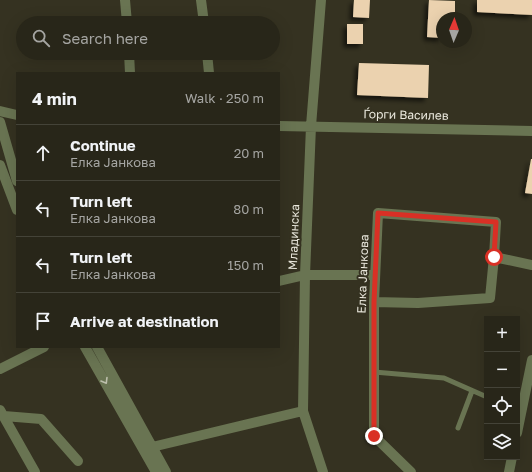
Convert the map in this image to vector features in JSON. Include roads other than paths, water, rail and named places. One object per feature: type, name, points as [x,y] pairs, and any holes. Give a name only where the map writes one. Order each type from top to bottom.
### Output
[{"type":"street","points":[[125,0],[126,16]]},
{"type":"street","points":[[201,0],[203,16]]},
{"type":"street","name":"Младинска","points":[[321,0],[312,126],[305,275],[303,411],[322,472]]},
{"type":"street","points":[[129,60],[130,72]]},
{"type":"street","points":[[208,60],[209,72]]},
{"type":"street","points":[[0,111],[16,116]]},
{"type":"street","points":[[0,122],[16,178]]},
{"type":"street","name":"Ѓорги Василев","points":[[280,126],[532,131]]},
{"type":"street","points":[[0,164],[16,207]]},
{"type":"street","name":"Елка Јанкова","points":[[411,472],[374,436],[374,302],[378,213],[496,222],[494,257]]},
{"type":"street","points":[[374,302],[418,303],[490,298],[494,257],[532,265]]},
{"type":"street","points":[[280,281],[305,275],[375,275]]},
{"type":"street","points":[[0,369],[42,348]]},
{"type":"street","points":[[86,348],[134,430],[156,472]]},
{"type":"street","points":[[97,348],[166,472]]},
{"type":"street","points":[[520,404],[532,360]]},
{"type":"street","points":[[152,448],[303,411]]},
{"type":"street","points":[[2,413],[41,419],[78,461]]},
{"type":"street","points":[[2,413],[35,472]]},
{"type":"street","points":[[509,472],[511,460]]},
{"type":"lane","points":[[374,372],[444,378],[484,396]]},
{"type":"lane","points":[[458,428],[472,391]]}]
